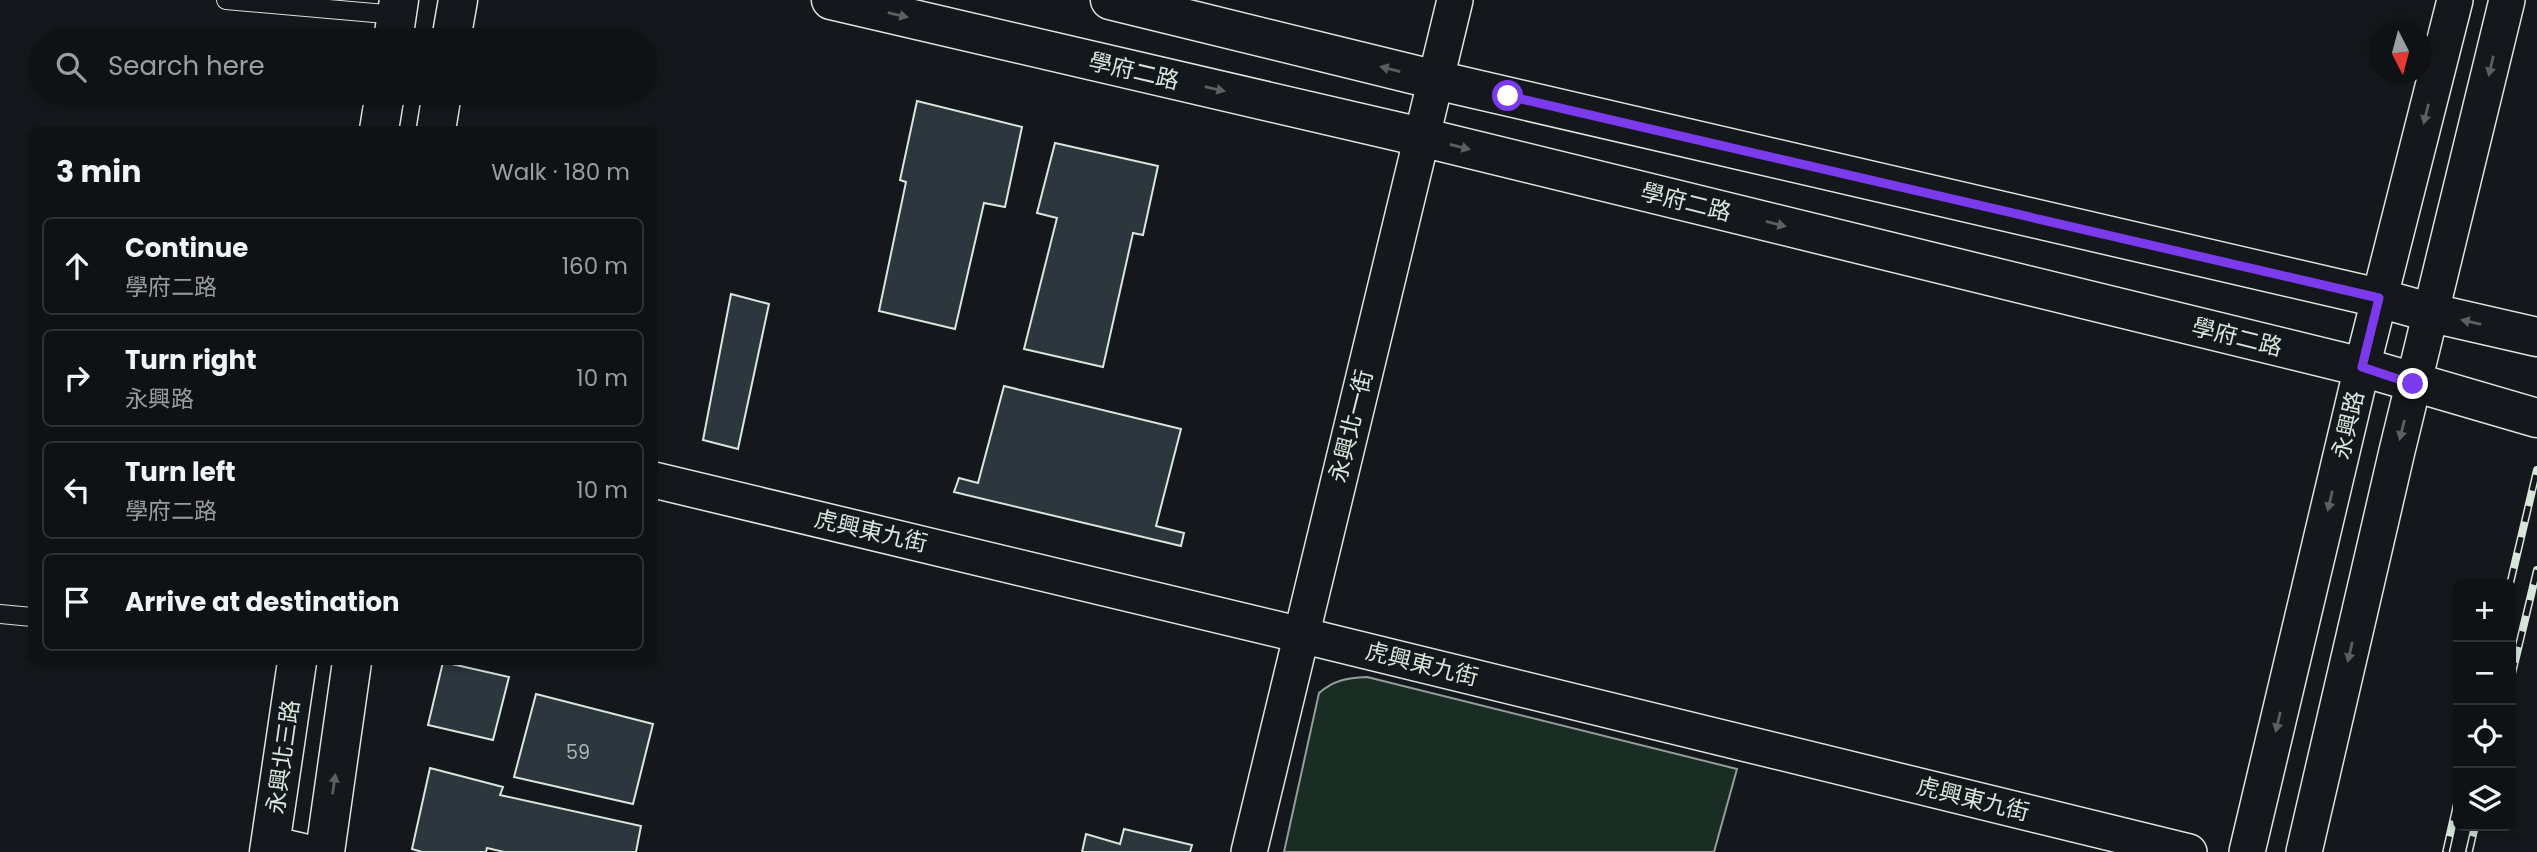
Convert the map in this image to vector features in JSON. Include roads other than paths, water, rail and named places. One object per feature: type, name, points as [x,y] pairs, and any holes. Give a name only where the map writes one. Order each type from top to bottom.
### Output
[{"type":"street","points":[[453,28],[457,0]]},
{"type":"street","name":"學府二路","points":[[831,0],[1421,137],[2362,367],[2537,418]]},
{"type":"street","points":[[1110,0],[1436,80],[2537,337]]},
{"type":"street","name":"永興北一街","points":[[1249,852],[1455,0]]},
{"type":"street","name":"永興路","points":[[2247,852],[2362,367],[2455,0]]},
{"type":"street","points":[[2304,852],[2413,384],[2507,0]]},
{"type":"street","points":[[380,126],[383,105]]},
{"type":"street","points":[[437,126],[440,105]]},
{"type":"street","name":"虎興東九街","points":[[658,481],[2189,852]]},
{"type":"street","name":"永興北三路","points":[[282,849],[297,665]]},
{"type":"street","points":[[325,852],[352,665]]},
{"type":"lane","points":[[226,0],[396,18]]},
{"type":"lane","points":[[0,614],[28,617]]},
{"type":"railway","points":[[2511,579],[2537,470]]},
{"type":"railway","points":[[2516,657],[2537,570]]},
{"type":"railway","points":[[2446,852],[2453,821]]},
{"type":"railway","points":[[2469,852],[2474,831]]}]
